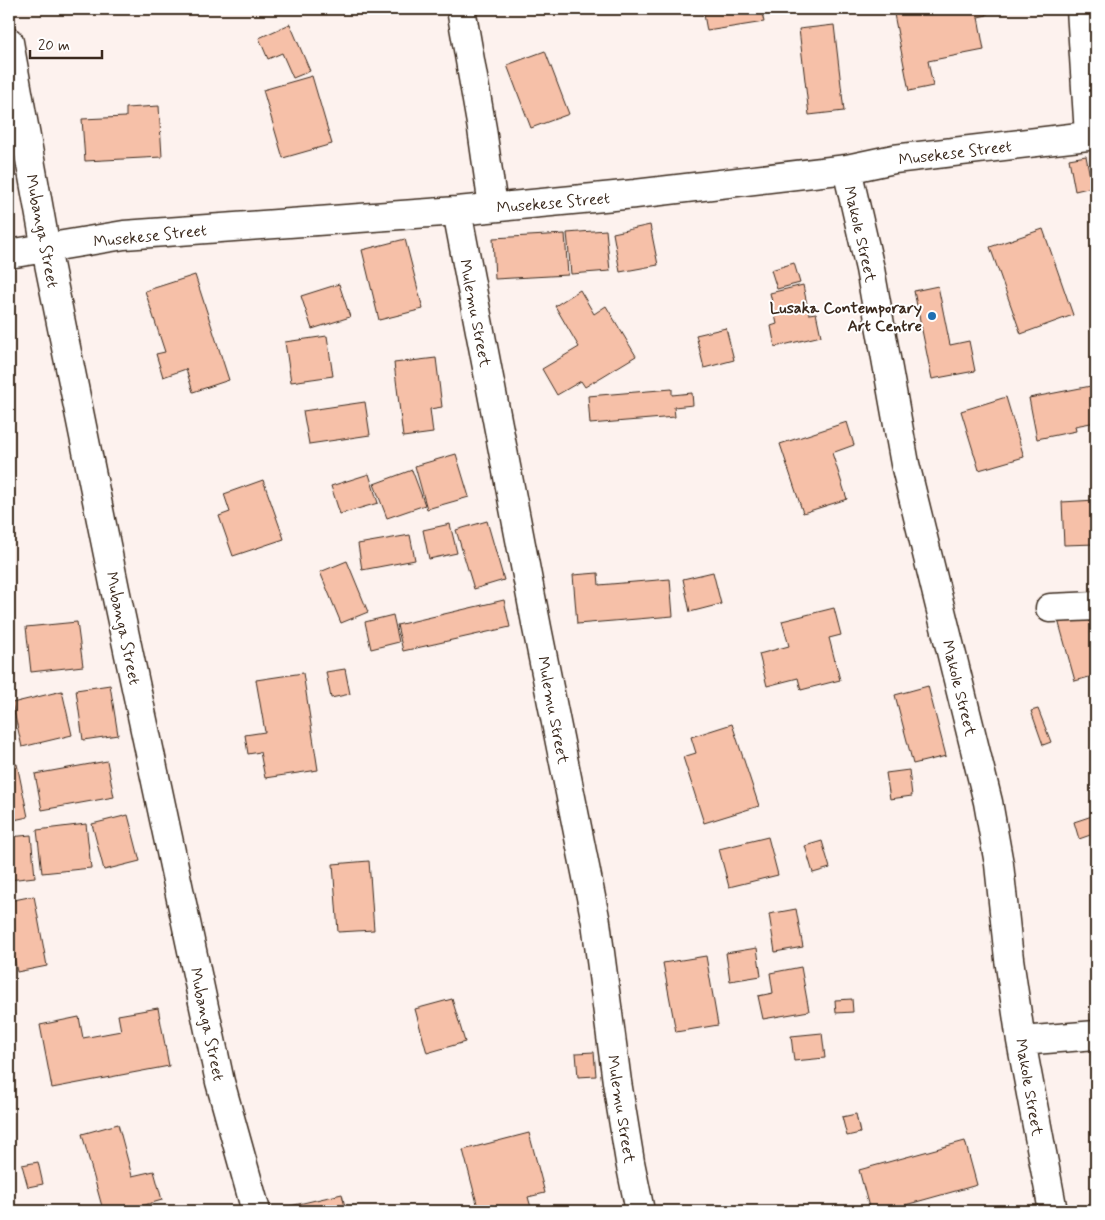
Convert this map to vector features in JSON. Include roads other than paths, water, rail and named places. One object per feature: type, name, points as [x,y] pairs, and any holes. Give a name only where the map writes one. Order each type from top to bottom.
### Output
[{"type":"street","points":[[461,9],[482,129],[493,207]]},
{"type":"street","points":[[1081,9],[1093,135]]},
{"type":"street","name":"Mubanga Street","points":[[9,42],[46,248],[115,589],[218,1072],[256,1211]]},
{"type":"street","name":"Musekese Street","points":[[9,254],[124,235],[457,211],[635,194],[847,169],[894,159],[1093,135]]},
{"type":"street","name":"Makole Street","points":[[847,169],[870,269],[905,464],[988,802],[999,864],[1009,959],[1021,1041],[1053,1211]]},
{"type":"street","name":"Mulemu Street","points":[[457,211],[596,922],[617,1082],[640,1211]]},
{"type":"street","points":[[1050,608],[1096,606]]},
{"type":"street","points":[[1021,1041],[1096,1035]]},
{"type":"place","name":"Lusaka Contemporary Art Centre","points":[[932,316]]}]
